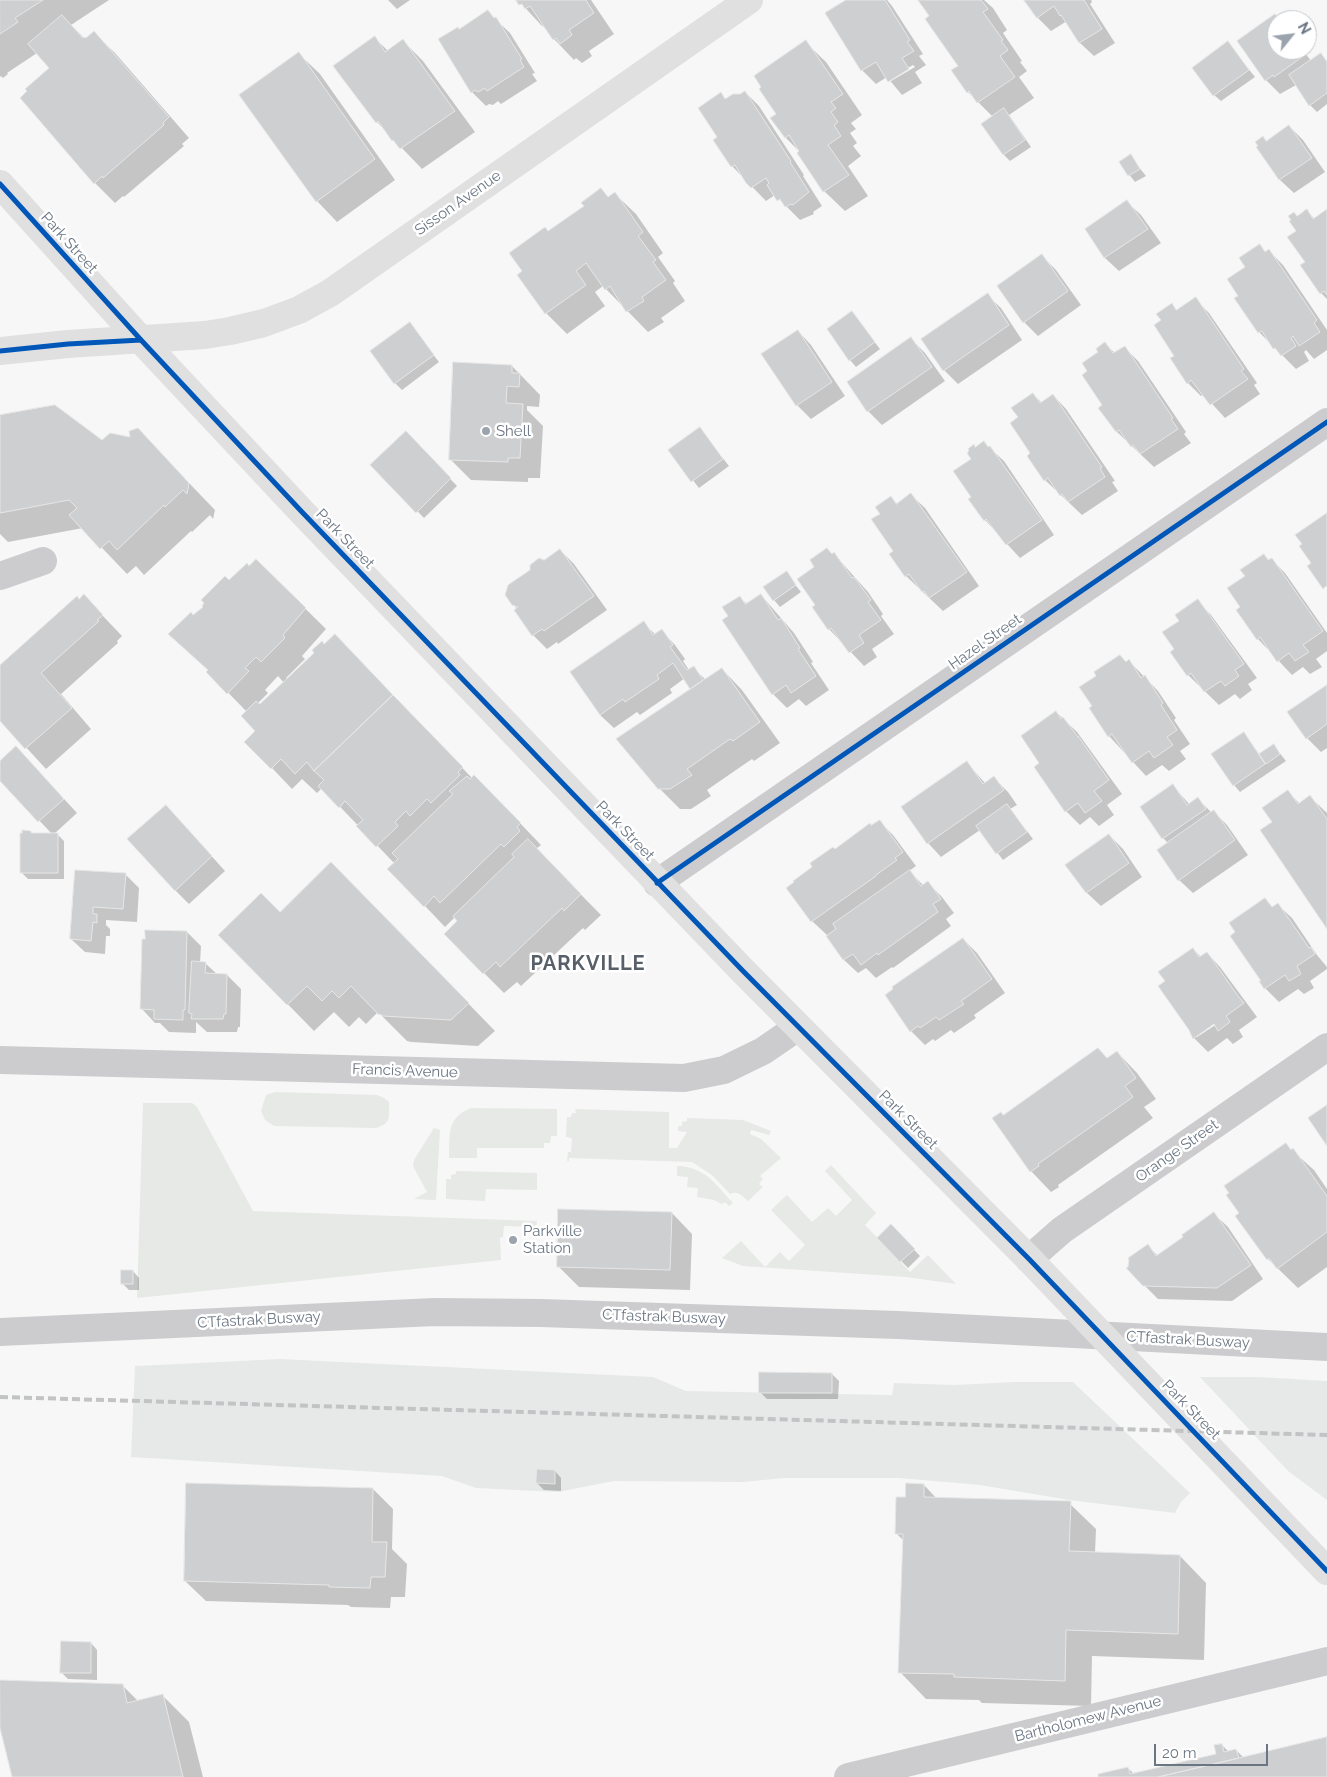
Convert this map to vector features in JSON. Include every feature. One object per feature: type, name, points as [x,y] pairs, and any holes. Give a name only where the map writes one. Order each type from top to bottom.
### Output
[{"type":"main road","name":"Sisson Avenue","points":[[0,351],[68,344],[204,335],[264,323],[299,310],[330,293],[749,0]]},
{"type":"main road","name":"Park Street","points":[[0,184],[141,340],[302,512],[657,883],[1029,1258],[1327,1571]]},
{"type":"street","name":"Hazel Street","points":[[657,883],[1327,422]]},
{"type":"street","points":[[0,576],[43,560]]},
{"type":"street","name":"Francis Avenue","points":[[0,1060],[684,1078],[724,1070],[763,1051],[798,1027]]},
{"type":"street","name":"Orange Street","points":[[1029,1258],[1062,1230],[1327,1047]]},
{"type":"street","name":"CTfastrak Busway","points":[[0,1332],[435,1312],[541,1312],[898,1324],[1327,1347]]},
{"type":"street","name":"Bartholomew Avenue","points":[[848,1777],[1327,1661]]},
{"type":"shaded area","points":[[275,1092],[377,1095],[389,1102],[389,1116],[385,1124],[376,1128],[274,1126],[265,1120],[261,1111],[266,1095]]},
{"type":"shaded area","points":[[143,1103],[192,1103],[197,1107],[253,1211],[537,1221],[536,1227],[504,1226],[503,1237],[500,1238],[501,1260],[137,1298]]},
{"type":"shaded area","points":[[471,1108],[557,1109],[557,1136],[551,1136],[550,1143],[544,1143],[544,1148],[477,1148],[477,1158],[449,1158],[450,1135],[453,1122],[463,1112]]},
{"type":"shaded area","points":[[575,1109],[669,1112],[669,1148],[677,1148],[687,1132],[678,1131],[678,1126],[682,1126],[682,1122],[687,1121],[687,1118],[743,1120],[771,1131],[769,1135],[751,1130],[750,1134],[761,1139],[781,1158],[760,1176],[763,1179],[759,1184],[763,1187],[748,1201],[738,1193],[730,1194],[712,1175],[692,1162],[569,1158],[569,1161],[567,1161],[568,1152],[571,1152],[572,1138],[566,1137],[567,1117],[571,1117],[572,1113],[576,1113]]},
{"type":"shaded area","points":[[434,1128],[440,1130],[436,1200],[414,1199],[427,1192],[413,1166],[414,1160]]},
{"type":"shaded area","points":[[831,1165],[876,1213],[865,1225],[910,1272],[928,1255],[956,1284],[906,1277],[743,1266],[722,1258],[741,1241],[765,1267],[780,1252],[789,1261],[805,1245],[771,1210],[787,1195],[812,1222],[828,1208],[836,1216],[852,1200],[825,1171]]},
{"type":"shaded area","points":[[677,1166],[687,1167],[703,1173],[733,1203],[729,1206],[725,1202],[722,1204],[714,1200],[697,1197],[698,1188],[687,1187],[688,1177],[677,1176]]},
{"type":"shaded area","points":[[456,1171],[537,1173],[537,1190],[486,1189],[485,1201],[446,1199],[446,1179],[451,1179],[451,1175],[456,1174]]},
{"type":"shaded area","points":[[280,1359],[653,1377],[686,1391],[892,1395],[894,1383],[954,1385],[1073,1382],[1190,1493],[1181,1502],[1175,1513],[1069,1500],[980,1485],[899,1478],[784,1478],[743,1482],[614,1481],[558,1492],[476,1488],[442,1476],[131,1457],[135,1366]]},
{"type":"shaded area","points":[[1200,1377],[1259,1377],[1327,1381],[1327,1500],[1288,1471]]},
{"type":"building","points":[[0,0],[43,0],[15,18],[18,22],[0,34]]},
{"type":"building","points":[[516,0],[586,0],[594,13],[569,30],[572,35],[560,44],[556,38],[553,40],[530,6],[525,9]]},
{"type":"building","points":[[846,0],[885,0],[910,40],[907,42],[914,51],[902,58],[909,69],[888,82],[876,62],[861,71],[825,13]]},
{"type":"building","points":[[918,0],[981,0],[988,9],[983,12],[1008,50],[1000,56],[1015,77],[977,103],[969,91],[967,93],[951,70],[958,66],[925,19],[929,16]]},
{"type":"building","points":[[1024,0],[1084,0],[1102,29],[1079,43],[1054,6],[1037,18]]},
{"type":"building","points":[[488,10],[494,18],[496,17],[522,59],[520,60],[524,67],[487,91],[485,88],[471,93],[438,39],[458,27],[459,29]]},
{"type":"building","points":[[62,15],[83,38],[86,38],[94,31],[169,117],[163,123],[164,125],[94,184],[20,98],[27,91],[25,89],[49,68],[28,44]]},
{"type":"building","points":[[1267,20],[1267,60],[1298,60],[1265,81],[1237,41]]},
{"type":"building","points":[[375,36],[385,52],[403,39],[455,111],[400,149],[378,121],[376,123],[333,66]]},
{"type":"building","points":[[806,40],[843,94],[831,102],[836,108],[831,112],[838,122],[834,125],[841,136],[828,145],[849,175],[823,192],[797,153],[799,151],[789,135],[785,138],[770,118],[776,114],[759,89],[761,87],[754,76]]},
{"type":"building","points":[[1228,41],[1249,70],[1213,96],[1192,68]]},
{"type":"building","points":[[299,52],[375,159],[316,202],[239,95]]},
{"type":"building","points":[[1321,53],[1327,62],[1327,93],[1309,106],[1289,75],[1311,60],[1317,60],[1317,56]]},
{"type":"building","points":[[745,91],[809,192],[793,205],[785,207],[780,199],[777,201],[767,185],[769,183],[766,178],[751,188],[746,183],[735,165],[731,167],[713,140],[717,137],[698,108],[721,92],[725,99],[733,94],[740,94]]},
{"type":"building","points":[[1004,108],[1025,140],[1003,155],[981,124]]},
{"type":"building","points":[[1289,125],[1312,158],[1279,180],[1256,147],[1258,146],[1255,142],[1263,136],[1266,141]]},
{"type":"building","points":[[1131,154],[1140,169],[1128,176],[1119,162]]},
{"type":"building","points":[[601,188],[608,197],[615,192],[643,232],[638,236],[656,260],[653,262],[666,280],[642,297],[644,301],[626,312],[610,286],[605,290],[586,263],[576,271],[586,285],[545,314],[517,275],[522,271],[509,253],[545,227],[548,231],[584,206],[581,203]]},
{"type":"building","points":[[1127,200],[1148,229],[1104,258],[1085,229]]},
{"type":"building","points":[[1307,209],[1313,219],[1327,209],[1327,295],[1324,291],[1320,294],[1300,265],[1305,262],[1287,237],[1296,231],[1288,216],[1294,212],[1297,216]]},
{"type":"building","points":[[1260,244],[1265,252],[1269,249],[1317,320],[1314,323],[1320,332],[1299,346],[1293,336],[1291,338],[1296,346],[1281,356],[1275,348],[1273,349],[1262,331],[1258,333],[1234,298],[1238,296],[1227,279],[1245,267],[1239,258]]},
{"type":"building","points":[[1042,254],[1068,291],[1023,323],[997,286]]},
{"type":"building","points":[[988,293],[1009,325],[943,371],[921,339]]},
{"type":"building","points":[[1196,297],[1244,369],[1241,371],[1248,379],[1210,405],[1191,380],[1187,384],[1170,358],[1174,356],[1154,325],[1161,320],[1156,314],[1172,303],[1176,310]]},
{"type":"building","points":[[852,311],[875,342],[849,361],[827,329]]},
{"type":"building","points":[[410,322],[434,355],[394,384],[370,351]]},
{"type":"building","points":[[798,330],[832,382],[796,406],[761,354]]},
{"type":"building","points":[[911,337],[932,367],[867,412],[847,382]]},
{"type":"building","points":[[1105,342],[1113,353],[1125,346],[1173,418],[1171,419],[1178,429],[1140,454],[1133,445],[1131,447],[1119,430],[1116,432],[1098,408],[1102,405],[1082,375],[1087,371],[1082,363],[1098,352],[1096,349]]},
{"type":"building","name":"Shell","points":[[453,362],[512,365],[512,373],[520,373],[519,387],[507,386],[506,403],[523,404],[520,458],[508,458],[508,462],[449,460]]},
{"type":"building","points":[[1033,393],[1040,403],[1053,394],[1102,467],[1100,468],[1105,477],[1068,502],[1062,494],[1060,496],[1048,478],[1044,481],[1027,456],[1030,453],[1010,423],[1018,417],[1011,408]]},
{"type":"building","points":[[55,405],[102,440],[110,433],[130,437],[129,431],[138,428],[189,483],[187,494],[183,490],[165,507],[164,505],[117,550],[109,541],[100,549],[69,515],[77,508],[69,500],[0,513],[0,415]]},
{"type":"building","points":[[700,427],[723,459],[691,482],[668,450]]},
{"type":"building","points":[[406,431],[451,478],[416,513],[370,465]]},
{"type":"building","points":[[984,441],[988,447],[990,446],[1042,520],[1006,545],[986,519],[984,521],[968,499],[971,497],[953,471],[971,459],[967,453],[968,449],[974,444],[975,447]]},
{"type":"building","points":[[911,493],[967,572],[929,598],[924,591],[922,592],[909,574],[905,577],[889,554],[893,551],[871,519],[880,514],[875,507],[891,496],[896,504]]},
{"type":"building","points":[[1327,513],[1327,587],[1323,589],[1307,566],[1311,563],[1299,546],[1302,544],[1295,535]]},
{"type":"building","points":[[827,548],[832,554],[834,552],[852,578],[854,577],[871,600],[868,602],[881,620],[859,635],[864,643],[849,653],[831,628],[828,630],[812,607],[815,605],[797,579],[814,567],[810,560]]},
{"type":"building","points":[[560,549],[594,596],[544,631],[542,629],[532,636],[514,610],[518,607],[512,605],[505,595],[508,585],[530,570],[530,565],[539,558],[544,560]]},
{"type":"building","points":[[1264,554],[1268,560],[1272,558],[1323,631],[1303,645],[1309,652],[1295,661],[1289,653],[1277,662],[1260,637],[1257,640],[1236,610],[1240,607],[1227,588],[1245,576],[1240,570]]},
{"type":"building","points":[[256,559],[306,608],[283,635],[285,638],[261,662],[256,657],[245,668],[249,671],[227,694],[206,672],[208,670],[168,634],[191,612],[193,615],[203,607],[204,603],[201,600],[225,576],[229,580],[247,563],[249,566]]},
{"type":"building","points":[[787,571],[796,585],[773,601],[763,587]]},
{"type":"building","points":[[84,594],[103,615],[97,620],[99,621],[41,673],[72,708],[25,749],[0,721],[0,665],[77,596],[79,599]]},
{"type":"building","points":[[761,594],[778,620],[781,618],[816,676],[791,693],[786,685],[772,695],[722,620],[728,616],[722,607],[740,596],[745,604]]},
{"type":"building","points":[[1198,599],[1244,664],[1235,670],[1239,676],[1225,686],[1221,681],[1204,692],[1191,673],[1187,676],[1170,652],[1174,649],[1162,632],[1179,621],[1175,615]]},
{"type":"building","points":[[644,621],[653,635],[662,629],[673,645],[670,647],[687,670],[694,666],[703,680],[690,689],[673,663],[657,675],[659,679],[625,702],[623,699],[600,715],[570,672]]},
{"type":"building","points":[[335,634],[393,695],[314,771],[307,762],[295,774],[281,759],[271,769],[244,742],[255,731],[241,716],[256,701],[260,704],[314,653],[312,650],[322,641],[324,644]]},
{"type":"building","points":[[1120,655],[1126,662],[1129,659],[1141,678],[1145,675],[1177,730],[1167,737],[1173,745],[1154,758],[1149,751],[1132,763],[1112,734],[1108,737],[1089,708],[1092,706],[1079,687],[1096,676],[1094,672]]},
{"type":"building","points":[[722,668],[760,722],[733,741],[730,739],[687,769],[692,775],[670,789],[658,789],[616,739]]},
{"type":"building","points":[[1327,685],[1327,724],[1306,739],[1287,712]]},
{"type":"building","points":[[393,695],[463,767],[458,772],[460,775],[431,803],[427,799],[410,816],[406,811],[395,822],[398,826],[376,847],[356,826],[363,820],[345,801],[339,808],[318,786],[324,780],[314,771]]},
{"type":"building","points":[[1056,711],[1061,719],[1063,717],[1078,736],[1109,780],[1094,791],[1102,801],[1085,813],[1078,803],[1065,812],[1034,767],[1039,763],[1021,736]]},
{"type":"building","points":[[1244,732],[1265,764],[1233,786],[1211,754]]},
{"type":"building","points":[[1274,744],[1280,754],[1266,764],[1259,754]]},
{"type":"building","points":[[16,746],[64,799],[38,822],[0,781],[0,761]]},
{"type":"building","points":[[967,761],[983,784],[994,776],[1004,790],[927,844],[901,807]]},
{"type":"building","points":[[474,775],[521,823],[517,827],[520,831],[504,847],[501,844],[440,903],[434,896],[424,907],[387,869],[398,859],[392,853],[453,794],[449,791],[467,776],[470,779]]},
{"type":"building","points":[[1173,784],[1187,805],[1198,797],[1206,809],[1162,839],[1140,807]]},
{"type":"building","points":[[1288,790],[1298,804],[1310,795],[1327,819],[1327,929],[1260,830],[1272,822],[1262,808]]},
{"type":"building","points":[[1007,804],[1027,832],[996,854],[976,826]]},
{"type":"building","points":[[166,805],[212,856],[175,891],[127,839]]},
{"type":"building","points":[[1214,810],[1235,840],[1178,881],[1157,850]]},
{"type":"building","points":[[880,820],[903,852],[895,858],[897,860],[876,876],[811,922],[786,888],[812,867],[810,863],[833,847],[835,849],[870,823],[871,825]]},
{"type":"building","points":[[22,830],[31,831],[31,833],[58,833],[58,873],[20,873],[20,833],[22,833]]},
{"type":"building","points":[[1109,834],[1129,863],[1086,893],[1065,865]]},
{"type":"building","points":[[528,839],[581,894],[564,911],[562,908],[500,967],[496,962],[483,974],[444,934],[457,921],[453,916],[514,857],[512,854]]},
{"type":"building","points":[[331,862],[469,1003],[451,1020],[379,1015],[351,986],[339,998],[332,991],[322,1001],[307,986],[287,1005],[218,935],[261,893],[280,912]]},
{"type":"building","points":[[75,870],[126,873],[123,909],[93,907],[93,914],[97,914],[97,923],[93,922],[91,941],[70,939]]},
{"type":"building","points":[[910,870],[921,886],[928,881],[941,899],[933,904],[938,912],[861,965],[853,954],[843,960],[826,936],[836,929],[833,924]]},
{"type":"building","points":[[1265,898],[1272,907],[1278,903],[1315,954],[1297,966],[1301,974],[1289,981],[1285,975],[1264,989],[1259,981],[1261,981],[1230,936],[1235,932],[1229,923]]},
{"type":"building","points":[[145,930],[187,931],[185,1010],[183,1010],[183,1020],[154,1019],[154,1010],[140,1009],[142,939],[145,939]]},
{"type":"building","points":[[963,938],[992,979],[961,1001],[964,1004],[939,1020],[936,1017],[920,1028],[918,1026],[910,1032],[885,995],[893,989],[892,987]]},
{"type":"building","points":[[1193,948],[1199,957],[1207,952],[1244,1003],[1226,1016],[1230,1022],[1218,1031],[1214,1024],[1193,1039],[1189,1030],[1158,986],[1165,981],[1158,972]]},
{"type":"building","points":[[192,961],[206,962],[205,973],[227,974],[226,1014],[224,1014],[223,1019],[191,1019],[192,1014],[189,1013]]},
{"type":"building","points":[[1098,1048],[1107,1058],[1117,1051],[1136,1078],[1125,1086],[1133,1097],[1038,1164],[1039,1166],[1030,1172],[992,1118],[1001,1112],[1003,1115]]},
{"type":"building","points":[[1327,1105],[1327,1146],[1308,1118]]},
{"type":"building","points":[[1286,1143],[1291,1150],[1293,1148],[1327,1196],[1327,1232],[1277,1269],[1269,1258],[1267,1260],[1235,1216],[1239,1213],[1226,1195],[1229,1193],[1224,1186]]},
{"type":"building","points":[[558,1209],[672,1212],[670,1270],[557,1267]]},
{"type":"building","points":[[1214,1212],[1251,1265],[1217,1288],[1143,1286],[1126,1268],[1128,1267],[1128,1258],[1148,1244],[1156,1256]]},
{"type":"building","points":[[891,1224],[915,1249],[900,1262],[877,1238]]},
{"type":"building","points":[[121,1270],[133,1270],[133,1284],[121,1284]]},
{"type":"building","points":[[759,1372],[832,1373],[832,1393],[759,1393]]},
{"type":"building","points":[[537,1469],[555,1470],[555,1484],[536,1483]]},
{"type":"building","points":[[186,1483],[373,1488],[372,1542],[387,1542],[385,1577],[371,1577],[370,1588],[184,1581]]},
{"type":"building","points":[[906,1483],[924,1484],[924,1497],[1071,1501],[1069,1551],[1180,1555],[1178,1634],[1066,1630],[1065,1681],[954,1677],[954,1674],[898,1673],[903,1534],[895,1534],[896,1497],[905,1497]]},
{"type":"building","points":[[61,1641],[91,1642],[91,1673],[60,1673]]},
{"type":"building","points":[[0,1680],[123,1684],[127,1703],[163,1694],[183,1777],[12,1777],[0,1728]]},
{"type":"building","points":[[1327,1737],[1327,1777],[1158,1777],[1239,1758]]},
{"type":"building","points":[[1222,1744],[1224,1752],[1236,1749],[1239,1758],[1158,1777],[1098,1777],[1098,1774],[1128,1767],[1130,1774],[1216,1754],[1214,1745]]},
{"type":"railway","points":[[0,1397],[1327,1435]]},
{"type":"cycle path","points":[[0,184],[141,340],[302,512],[743,971],[1029,1259],[1327,1571]]},
{"type":"cycle path","points":[[0,351],[68,344],[141,340]]},
{"type":"cycle path","points":[[657,883],[1327,422]]},
{"type":"place","name":"Shell","points":[[486,431]]},
{"type":"place","name":"Parkville Station","points":[[513,1240]]},
{"type":"district","name":"PARKVILLE","points":[[588,964]]}]
